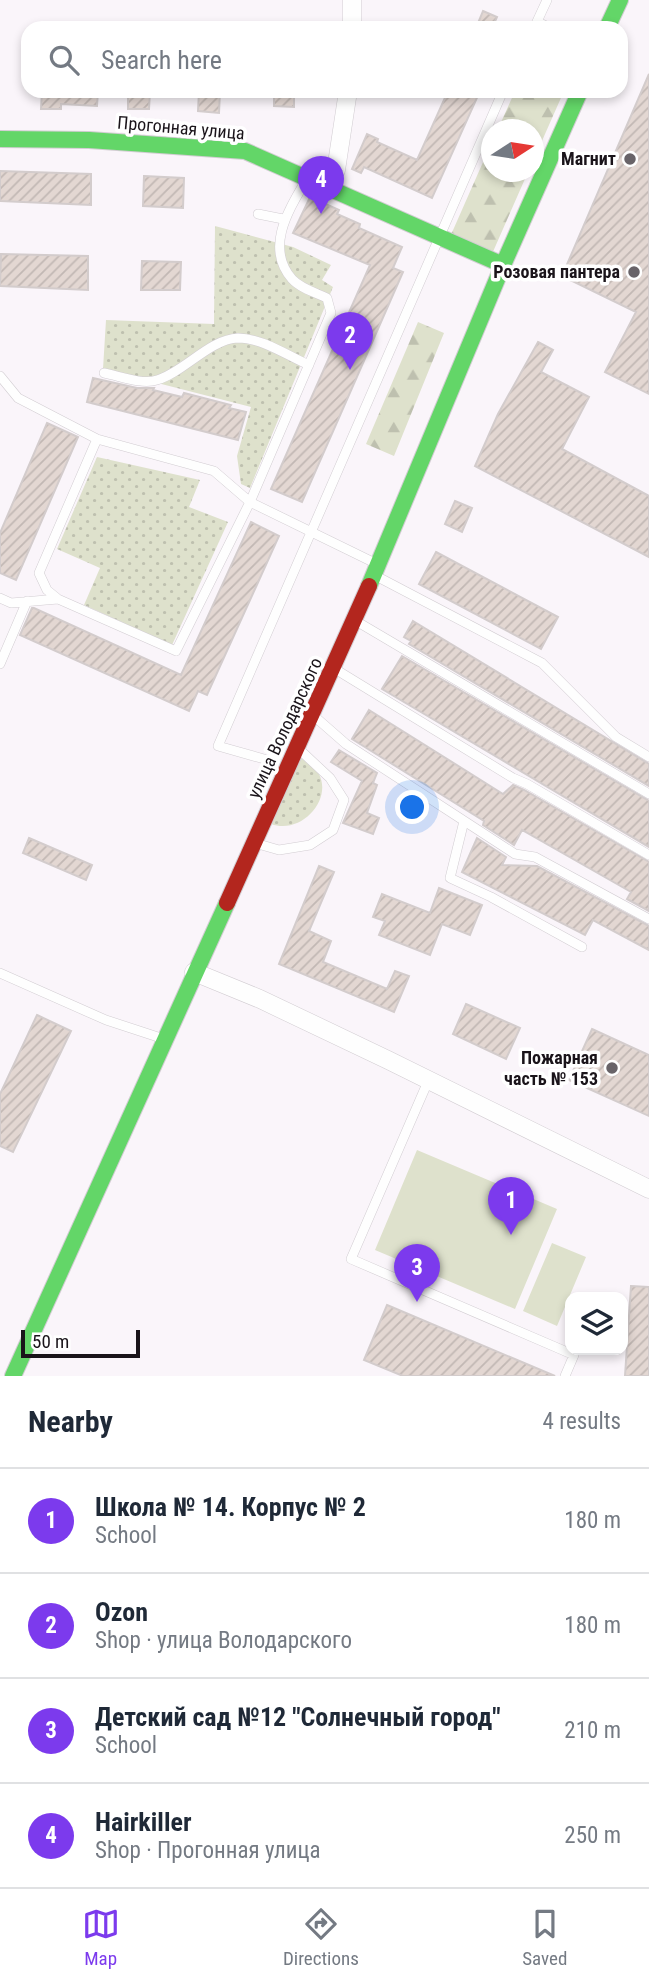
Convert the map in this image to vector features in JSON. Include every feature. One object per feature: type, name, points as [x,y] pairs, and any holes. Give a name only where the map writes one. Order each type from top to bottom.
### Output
[{"type":"main road","points":[[610,21],[620,0]]},
{"type":"main road","name":"улица Володарского","points":[[13,1376],[334,668],[503,265],[577,98]]},
{"type":"main road","name":"Прогонная улица","points":[[0,139],[89,140],[245,151],[503,265]]},
{"type":"street","points":[[352,0],[352,21]]},
{"type":"street","points":[[325,188],[336,170],[347,98]]},
{"type":"street","points":[[194,972],[260,999],[429,1079],[649,1189]]},
{"type":"lane","points":[[538,21],[547,0]]},
{"type":"lane","points":[[264,759],[218,746],[500,98]]},
{"type":"lane","points":[[97,439],[39,573],[47,590],[58,599],[176,651],[250,502],[331,313],[327,298],[293,281],[280,258],[283,219],[308,177]]},
{"type":"lane","points":[[258,214],[283,219]]},
{"type":"lane","points":[[104,373],[138,380],[157,380],[223,342],[239,338],[257,342],[309,365]]},
{"type":"lane","points":[[0,376],[18,398],[97,439],[214,471],[250,502],[312,533],[542,663],[616,737],[649,757]]},
{"type":"lane","points":[[0,598],[12,603],[58,599]]},
{"type":"lane","points":[[0,664],[27,601]]},
{"type":"lane","points":[[355,620],[649,794]]},
{"type":"lane","points":[[334,668],[513,778],[649,855]]},
{"type":"lane","points":[[312,715],[346,744],[515,854],[535,857],[649,919]]},
{"type":"lane","points":[[254,843],[279,850],[310,845],[333,830],[344,800],[330,778],[308,755],[297,748]]},
{"type":"lane","points":[[464,821],[450,878],[491,897],[582,947]]},
{"type":"lane","points":[[0,973],[106,1020],[165,1039]]},
{"type":"lane","points":[[429,1079],[351,1259],[573,1355],[565,1376]]},
{"type":"green space","points":[[512,98],[561,98],[544,136],[544,119],[502,119]]},
{"type":"green space","points":[[481,167],[481,182],[524,182],[492,254],[450,237]]},
{"type":"green space","points":[[215,226],[293,247],[331,265],[322,280],[333,287],[250,488],[241,484],[237,456],[251,407],[103,369],[106,320],[214,324]]},
{"type":"green space","points":[[418,322],[444,333],[394,456],[366,444]]},
{"type":"green space","points":[[97,457],[200,480],[189,507],[228,522],[172,645],[84,605],[100,568],[57,549]]},
{"type":"green space","points":[[300,758],[314,767],[321,779],[322,792],[318,804],[310,815],[298,823],[285,826],[271,824]]},
{"type":"green space","points":[[417,1150],[557,1209],[515,1309],[375,1250]]},
{"type":"green space","points":[[552,1243],[586,1257],[571,1292],[565,1292],[565,1307],[557,1326],[523,1311]]},
{"type":"building","points":[[483,11],[497,17],[495,21],[479,21]]},
{"type":"building","points":[[649,74],[649,394],[605,372],[636,312],[562,276]]},
{"type":"building","points":[[42,98],[98,98],[97,106],[61,104],[61,109],[41,109]]},
{"type":"building","points":[[128,98],[150,98],[149,109],[128,109]]},
{"type":"building","points":[[199,98],[220,98],[219,113],[198,111]]},
{"type":"building","points":[[274,98],[294,98],[294,107],[274,106]]},
{"type":"building","points":[[445,98],[477,98],[432,198],[364,167],[361,173],[352,169],[367,134],[378,139],[377,142],[417,160]]},
{"type":"building","points":[[0,171],[91,174],[91,205],[0,201]]},
{"type":"building","points":[[144,176],[184,178],[183,208],[143,206]]},
{"type":"building","points":[[310,197],[339,210],[337,214],[360,224],[359,228],[402,247],[393,268],[403,272],[302,502],[271,489],[370,265],[293,233]]},
{"type":"building","points":[[1,254],[88,256],[88,290],[0,286]]},
{"type":"building","points":[[142,261],[181,262],[180,290],[141,290]]},
{"type":"building","points":[[538,342],[553,350],[541,372],[589,397],[562,449],[649,496],[649,557],[475,466],[498,414]]},
{"type":"building","points":[[93,378],[137,388],[154,388],[153,390],[182,397],[184,393],[231,405],[229,408],[246,412],[238,440],[87,402]]},
{"type":"building","points":[[47,423],[78,437],[16,580],[0,573],[0,533]]},
{"type":"building","points":[[455,501],[472,508],[462,532],[445,524]]},
{"type":"building","points":[[251,522],[279,536],[207,695],[198,691],[189,711],[20,635],[34,608],[181,675]]},
{"type":"building","points":[[436,552],[558,617],[541,649],[419,584]]},
{"type":"building","points":[[413,621],[649,764],[649,786],[409,644],[411,641],[404,637]]},
{"type":"building","points":[[402,656],[649,801],[649,847],[382,689]]},
{"type":"building","points":[[369,710],[503,794],[513,785],[524,790],[649,862],[649,911],[627,899],[631,892],[522,830],[514,845],[483,825],[484,821],[352,739]]},
{"type":"building","points":[[339,750],[377,773],[373,783],[377,785],[367,813],[379,818],[373,834],[343,823],[362,781],[331,762]]},
{"type":"building","points":[[29,838],[92,865],[86,880],[23,853]]},
{"type":"building","points":[[477,838],[506,857],[502,865],[537,866],[649,926],[649,950],[593,920],[585,935],[462,872]]},
{"type":"building","points":[[319,866],[334,872],[309,931],[331,941],[323,962],[387,989],[395,971],[409,976],[394,1012],[279,964]]},
{"type":"building","points":[[439,888],[482,905],[470,935],[442,924],[430,955],[379,935],[385,921],[373,917],[382,894],[430,913]]},
{"type":"building","points":[[466,1004],[520,1028],[506,1059],[453,1034]]},
{"type":"building","points":[[37,1015],[71,1031],[13,1152],[0,1146],[0,1094]]},
{"type":"building","name":"Пожарная часть № 153","points":[[592,1029],[649,1055],[649,1116],[569,1080]]},
{"type":"building","points":[[631,1286],[649,1287],[649,1376],[625,1376]]},
{"type":"building","points":[[387,1305],[555,1376],[403,1376],[364,1360]]},
{"type":"traffic: fast","points":[[610,21],[620,0]]},
{"type":"traffic: fast","points":[[369,586],[503,265],[577,98]]},
{"type":"traffic: fast","points":[[0,139],[89,140],[245,151],[503,265]]},
{"type":"traffic: fast","points":[[13,1376],[227,903]]},
{"type":"traffic: jam","points":[[227,903],[369,586]]},
{"type":"place","name":"Магнит","points":[[630,159]]},
{"type":"place","name":"Hairkiller","points":[[321,214]]},
{"type":"place","name":"Розовая пантера","points":[[634,272]]},
{"type":"place","name":"Ozon","points":[[350,370]]},
{"type":"place","name":"Пожарная часть № 153","points":[[612,1068]]},
{"type":"place","name":"Школа № 14. Корпус № 2","points":[[511,1235]]},
{"type":"place","name":"Детский сад №12 \"Солнечный город\"","points":[[417,1302]]}]
